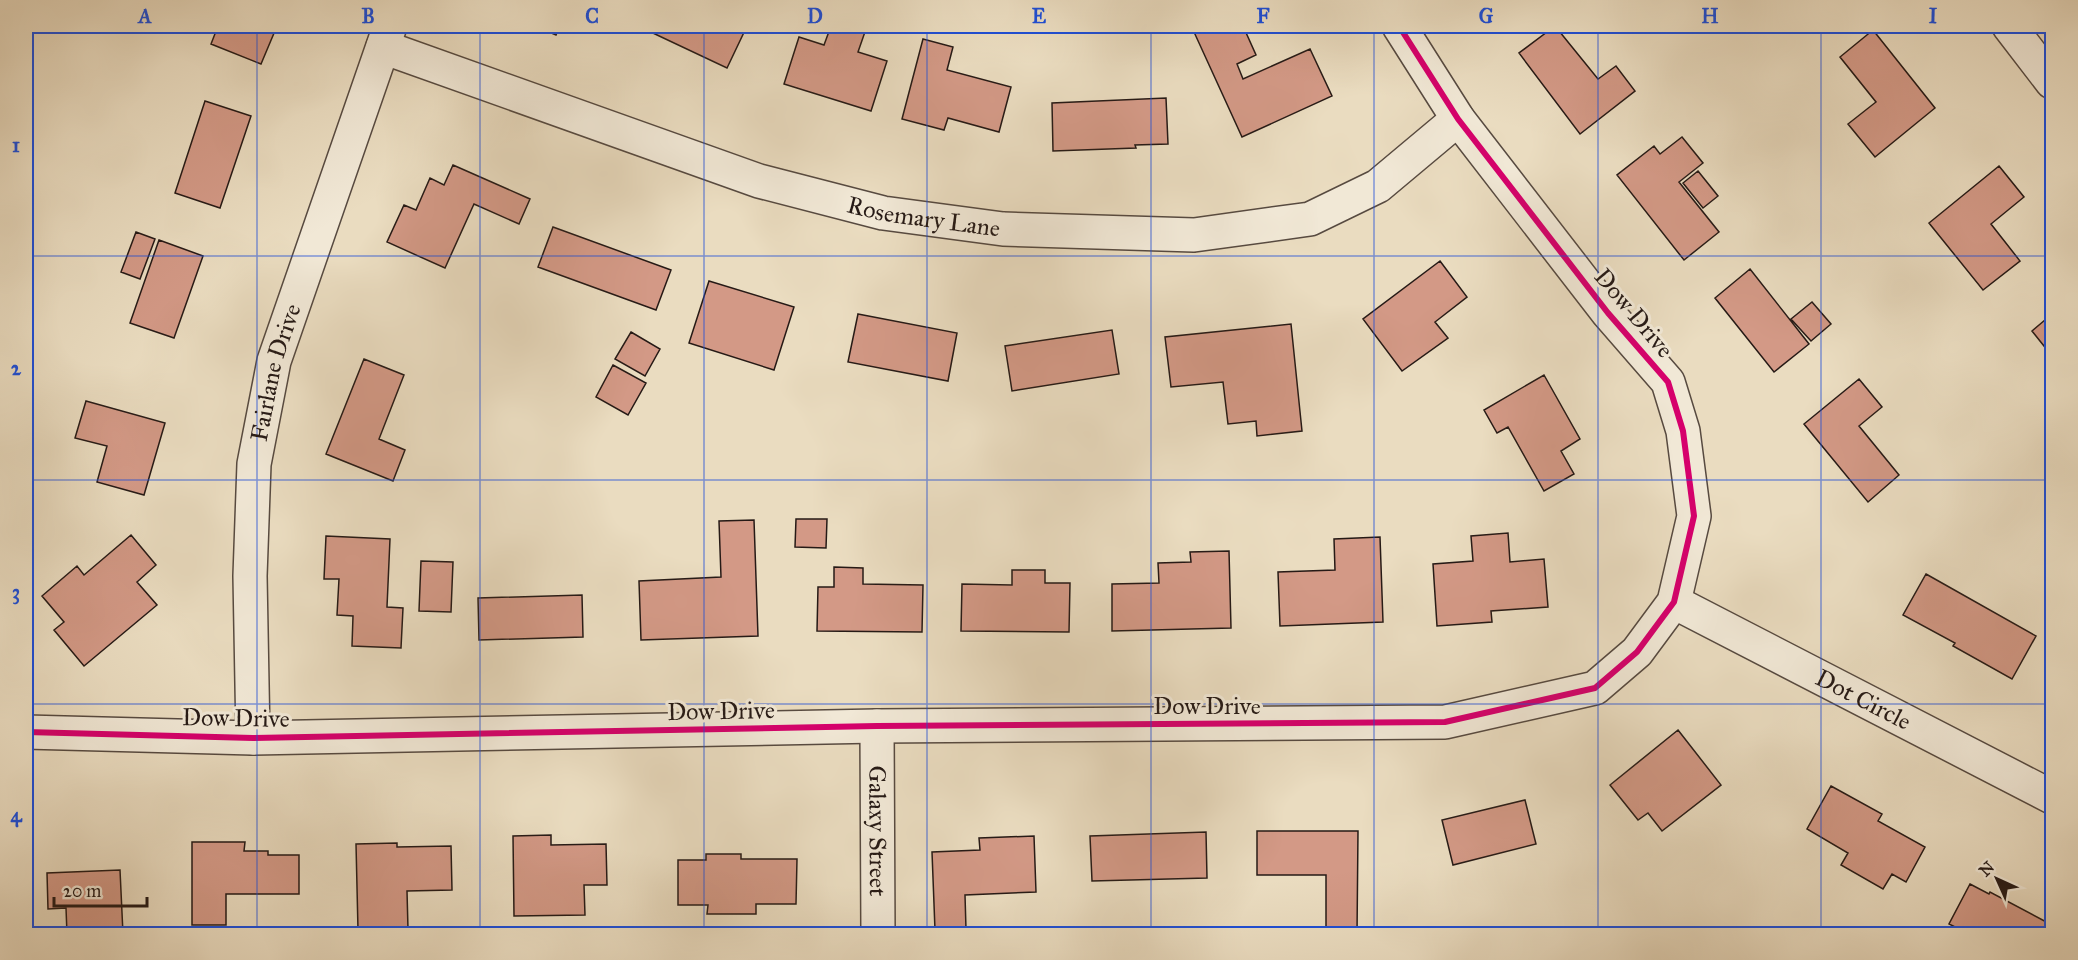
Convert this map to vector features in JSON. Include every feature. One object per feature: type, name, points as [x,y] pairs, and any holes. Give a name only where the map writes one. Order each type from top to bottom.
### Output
[{"type":"street","name":"Dow Drive","points":[[26,732],[253,738],[877,726],[1445,722],[1595,688],[1637,652],[1674,602],[1694,516],[1683,431],[1668,382],[1608,313],[1458,119],[1399,26]]},
{"type":"street","points":[[2009,26],[2052,82]]},
{"type":"street","name":"Rosemary Lane","points":[[386,36],[759,181],[883,213],[1003,229],[1194,235],[1310,219],[1378,186],[1458,119]]},
{"type":"street","name":"Fairlane Drive","points":[[253,738],[250,576],[254,464],[274,361],[386,36]]},
{"type":"street","name":"Dot Circle","points":[[1674,602],[2052,797]]},
{"type":"street","name":"Galaxy Street","points":[[877,726],[878,934]]},
{"type":"building","points":[[218,26],[277,26],[261,64],[211,44]]},
{"type":"building","points":[[535,26],[560,26],[556,35]]},
{"type":"building","points":[[638,26],[747,26],[727,68]]},
{"type":"building","points":[[831,26],[867,26],[858,52],[887,61],[871,111],[784,84],[799,37],[824,45]]},
{"type":"building","points":[[1041,26],[1062,26],[1061,30],[1041,28]]},
{"type":"building","points":[[1210,26],[1243,26],[1256,55],[1237,64],[1243,79],[1310,49],[1332,96],[1242,137],[1194,32]]},
{"type":"building","points":[[1555,26],[1598,79],[1616,66],[1635,91],[1580,134],[1519,53]]},
{"type":"building","points":[[1873,30],[1935,108],[1875,157],[1848,124],[1876,102],[1840,57]]},
{"type":"building","points":[[923,39],[953,47],[947,70],[1011,87],[999,132],[948,118],[944,130],[902,119]]},
{"type":"building","points":[[1166,98],[1168,144],[1135,145],[1136,148],[1053,151],[1052,103]]},
{"type":"building","points":[[205,101],[251,116],[220,208],[175,193]]},
{"type":"building","points":[[1682,137],[1703,163],[1679,182],[1719,232],[1684,260],[1617,175],[1654,146],[1660,154]]},
{"type":"building","points":[[453,165],[530,199],[519,224],[474,204],[445,268],[387,242],[404,205],[416,210],[430,178],[444,185]]},
{"type":"building","points":[[1999,166],[2024,197],[1991,224],[2020,261],[1983,290],[1929,223]]},
{"type":"building","points":[[1698,171],[1718,196],[1703,208],[1683,183]]},
{"type":"building","points":[[553,227],[671,270],[656,310],[538,267]]},
{"type":"building","points":[[136,232],[155,239],[140,279],[121,272]]},
{"type":"building","points":[[159,240],[203,256],[174,338],[130,323]]},
{"type":"building","points":[[1440,261],[1467,297],[1435,322],[1448,338],[1402,371],[1363,319]]},
{"type":"building","points":[[1750,269],[1809,344],[1774,372],[1715,298]]},
{"type":"building","points":[[709,281],[794,307],[774,370],[689,343]]},
{"type":"building","points":[[1812,302],[1831,324],[1811,341],[1791,319]]},
{"type":"building","points":[[858,314],[957,333],[948,381],[848,362]]},
{"type":"building","points":[[2052,314],[2052,356],[2032,331]]},
{"type":"building","points":[[1291,324],[1302,431],[1257,436],[1256,421],[1228,424],[1223,382],[1171,387],[1165,337]]},
{"type":"building","points":[[1112,330],[1119,374],[1012,391],[1005,346]]},
{"type":"building","points":[[631,332],[660,349],[645,376],[615,359]]},
{"type":"building","points":[[364,359],[404,375],[379,439],[405,450],[393,481],[326,454]]},
{"type":"building","points":[[613,365],[646,383],[628,415],[596,397]]},
{"type":"building","points":[[1544,375],[1580,439],[1561,451],[1574,474],[1544,491],[1508,427],[1497,433],[1484,410]]},
{"type":"building","points":[[1859,379],[1882,407],[1859,426],[1899,475],[1868,502],[1804,424]]},
{"type":"building","points":[[86,401],[165,423],[144,495],[97,482],[107,446],[75,438]]},
{"type":"building","points":[[796,519],[827,519],[826,548],[795,547]]},
{"type":"building","points":[[754,520],[758,636],[641,640],[639,581],[721,577],[719,521]]},
{"type":"building","points":[[1508,533],[1510,562],[1544,559],[1548,607],[1491,611],[1492,622],[1437,626],[1433,564],[1473,561],[1471,536]]},
{"type":"building","points":[[131,535],[156,565],[137,582],[157,605],[84,666],[54,630],[64,622],[42,596],[77,566],[84,575]]},
{"type":"building","points":[[326,536],[390,539],[387,607],[403,608],[401,648],[352,646],[353,616],[337,615],[339,579],[324,579]]},
{"type":"building","points":[[1380,537],[1383,622],[1280,626],[1278,572],[1335,570],[1334,539]]},
{"type":"building","points":[[1229,551],[1231,628],[1112,631],[1112,584],[1159,583],[1158,563],[1191,562],[1190,552]]},
{"type":"building","points":[[421,561],[453,562],[451,612],[419,611]]},
{"type":"building","points":[[834,567],[863,568],[863,584],[923,585],[922,632],[817,631],[818,587],[834,587]]},
{"type":"building","points":[[1012,570],[1045,570],[1045,583],[1070,583],[1069,632],[961,631],[962,584],[1012,585]]},
{"type":"building","points":[[1926,574],[2036,636],[2012,679],[1953,646],[1955,643],[1903,615]]},
{"type":"building","points":[[582,595],[583,637],[479,640],[478,598]]},
{"type":"building","points":[[1678,730],[1721,785],[1662,831],[1648,813],[1638,820],[1610,785]]},
{"type":"building","points":[[1831,786],[1882,814],[1878,821],[1925,847],[1906,882],[1892,874],[1883,889],[1841,865],[1848,853],[1807,829]]},
{"type":"building","points":[[1525,800],[1536,844],[1453,865],[1442,820]]},
{"type":"building","points":[[1257,831],[1358,831],[1357,934],[1326,934],[1326,875],[1257,875]]},
{"type":"building","points":[[1206,832],[1207,878],[1092,881],[1090,836]]},
{"type":"building","points":[[551,835],[551,845],[606,844],[607,885],[584,885],[585,915],[514,916],[513,836]]},
{"type":"building","points":[[1034,836],[1036,892],[965,895],[966,929],[935,930],[932,852],[980,850],[979,838]]},
{"type":"building","points":[[192,842],[245,842],[244,851],[268,851],[268,855],[299,855],[299,894],[226,894],[226,925],[192,925]]},
{"type":"building","points":[[397,843],[397,847],[451,846],[452,890],[407,891],[408,929],[358,930],[356,844]]},
{"type":"building","points":[[706,854],[741,854],[741,859],[797,859],[796,904],[756,904],[756,914],[707,914],[708,905],[678,905],[678,860],[706,860]]},
{"type":"building","points":[[120,870],[123,934],[67,934],[66,908],[48,909],[47,873]]},
{"type":"building","points":[[1970,884],[2052,925],[2052,934],[1969,934],[1949,924]]},
{"type":"cycle path","points":[[26,732],[253,738],[877,726],[1445,722],[1595,688],[1637,652],[1674,602],[1694,516],[1683,431],[1668,382],[1608,313],[1458,119],[1399,26]]}]
